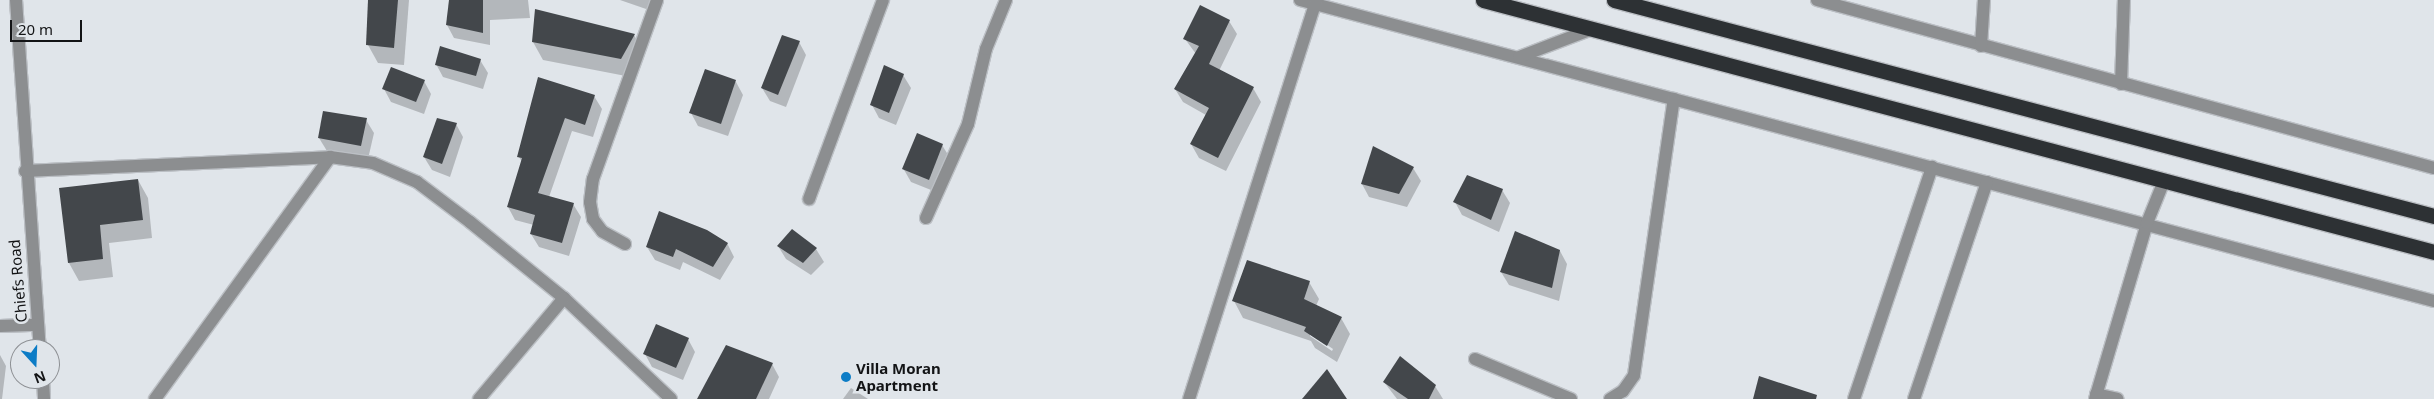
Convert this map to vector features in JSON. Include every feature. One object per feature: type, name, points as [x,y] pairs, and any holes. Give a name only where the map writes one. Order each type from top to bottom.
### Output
[{"type":"highway","points":[[1483,0],[2434,252]]},
{"type":"highway","points":[[1614,0],[2434,216]]},
{"type":"street","name":"Chiefs Road","points":[[16,0],[26,171],[39,339]]},
{"type":"street","points":[[625,244],[602,231],[593,219],[590,202],[593,179],[657,0]]},
{"type":"street","points":[[809,199],[883,0]]},
{"type":"street","points":[[926,218],[968,124],[986,49],[1006,0]]},
{"type":"street","points":[[1300,0],[2147,223],[2434,301]]},
{"type":"street","points":[[1817,0],[2434,168]]},
{"type":"street","points":[[1981,46],[1984,0]]},
{"type":"street","points":[[2121,84],[2124,0]]},
{"type":"street","points":[[1189,399],[1315,4]]},
{"type":"street","points":[[1519,57],[1592,29]]},
{"type":"street","points":[[1610,399],[1623,391],[1634,375],[1674,99]]},
{"type":"street","points":[[26,171],[330,157],[373,162],[418,182],[564,298],[670,399]]},
{"type":"street","points":[[155,399],[330,157]]},
{"type":"street","points":[[1854,399],[1932,167]]},
{"type":"street","points":[[2117,399],[2096,397],[2147,223],[2164,181]]},
{"type":"street","points":[[1914,399],[1987,182]]},
{"type":"street","points":[[479,399],[564,298]]},
{"type":"street","points":[[0,326],[38,325]]},
{"type":"street","points":[[1475,359],[1571,399]]},
{"type":"building","points":[[368,0],[398,0],[394,48],[366,45]]},
{"type":"building","points":[[449,0],[483,0],[483,33],[446,25]]},
{"type":"building","points":[[1200,5],[1230,20],[1209,64],[1254,87],[1218,158],[1190,144],[1209,108],[1174,89],[1199,46],[1183,39]]},
{"type":"building","points":[[535,9],[635,34],[621,59],[532,42]]},
{"type":"building","points":[[782,35],[800,41],[778,95],[761,88]]},
{"type":"building","points":[[440,46],[481,59],[476,76],[435,65]]},
{"type":"building","points":[[884,65],[904,74],[889,113],[870,105]]},
{"type":"building","points":[[391,67],[425,80],[416,102],[382,89]]},
{"type":"building","points":[[705,69],[736,80],[721,124],[689,113]]},
{"type":"building","points":[[538,77],[595,95],[585,125],[565,118],[538,193],[574,203],[562,243],[530,234],[535,215],[507,207],[522,158],[517,157]]},
{"type":"building","points":[[323,111],[367,118],[361,146],[318,138]]},
{"type":"building","points":[[437,118],[457,123],[442,164],[423,157]]},
{"type":"building","points":[[917,133],[943,144],[929,180],[902,169]]},
{"type":"building","points":[[1373,146],[1414,167],[1399,194],[1361,184]]},
{"type":"building","points":[[1467,175],[1503,189],[1491,220],[1453,202]]},
{"type":"building","points":[[138,179],[143,220],[100,225],[103,259],[68,263],[59,188]]},
{"type":"building","points":[[659,211],[707,230],[728,243],[713,267],[676,249],[673,257],[646,247]]},
{"type":"building","points":[[792,229],[817,248],[803,263],[777,246]]},
{"type":"building","points":[[1515,231],[1560,250],[1552,288],[1500,272]]},
{"type":"building","points":[[1247,260],[1310,281],[1304,299],[1342,317],[1327,346],[1304,331],[1306,327],[1232,301]]},
{"type":"building","points":[[656,324],[689,338],[676,368],[643,354]]},
{"type":"building","points":[[726,345],[773,363],[756,399],[697,399]]},
{"type":"building","points":[[1400,356],[1436,385],[1429,399],[1408,399],[1383,382]]},
{"type":"building","points":[[1327,369],[1347,399],[1302,399]]},
{"type":"building","points":[[1759,376],[1817,395],[1816,399],[1753,399]]},
{"type":"place","name":"Villa Moran Apartment","points":[[846,377]]}]
